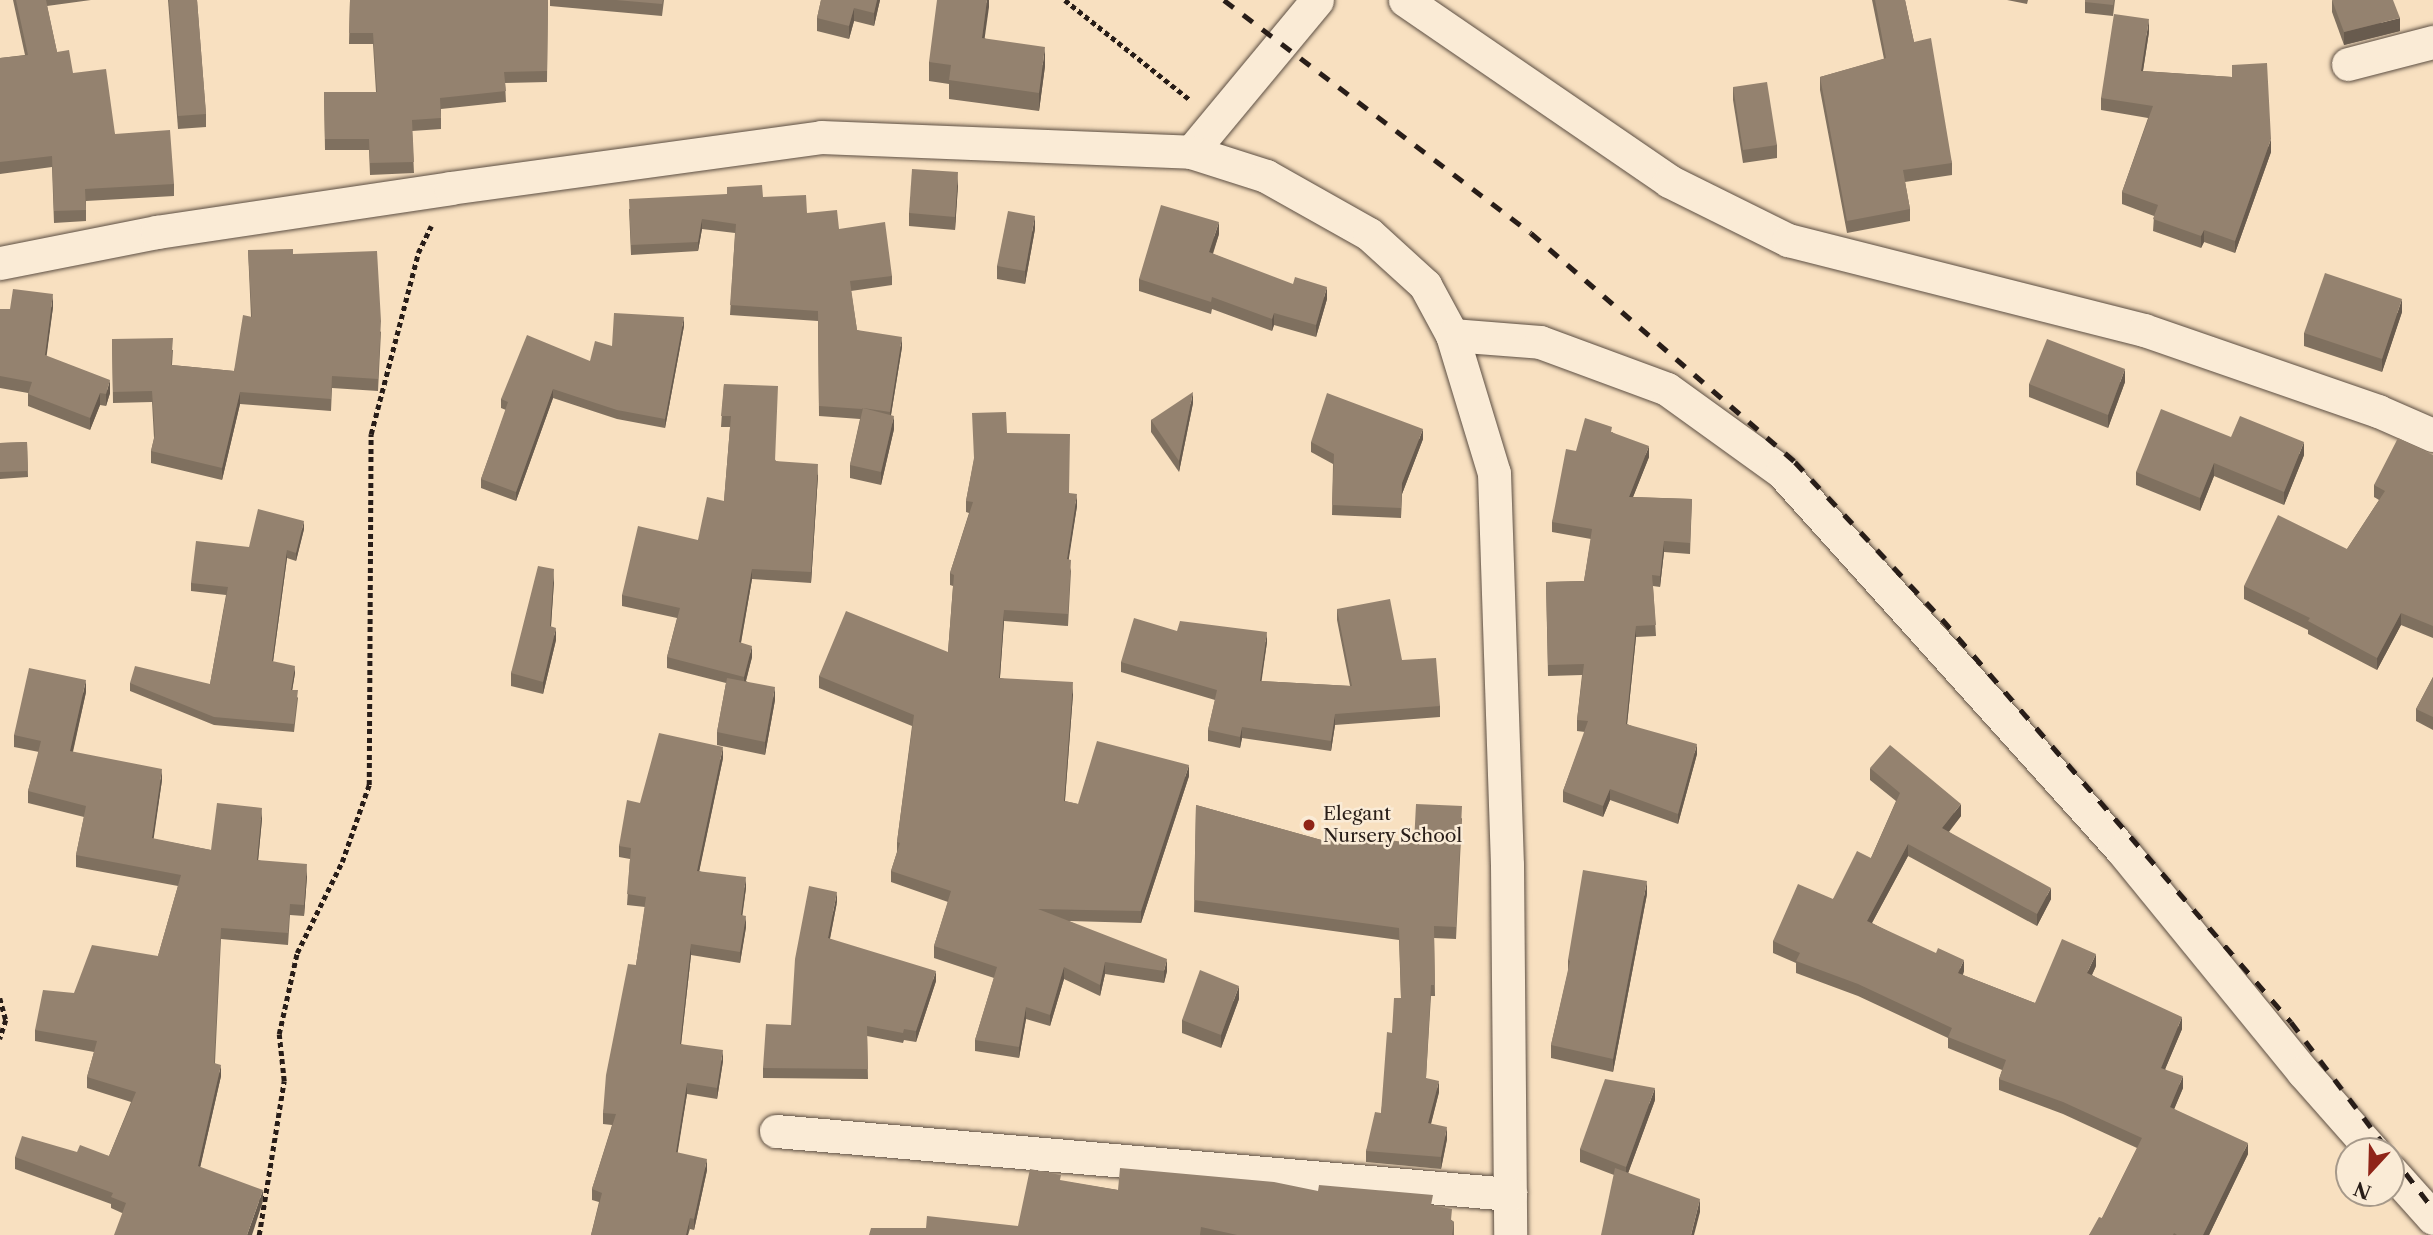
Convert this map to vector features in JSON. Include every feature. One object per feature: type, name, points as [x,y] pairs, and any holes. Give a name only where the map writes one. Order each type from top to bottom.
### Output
[{"type":"street","points":[[1191,152],[1317,0]]},
{"type":"street","points":[[1405,0],[1669,181],[1788,240],[2144,330],[2378,411],[2433,435]]},
{"type":"street","points":[[2348,64],[2433,42]]},
{"type":"street","points":[[0,263],[157,232],[450,187],[821,137],[1191,152],[1266,176],[1369,234],[1425,285],[1452,335],[1494,473],[1507,865],[1510,1235]]},
{"type":"street","points":[[1452,335],[1540,342],[1667,389],[1782,472],[2122,850],[2303,1072],[2361,1137]]},
{"type":"street","points":[[776,1131],[1510,1194]]},
{"type":"street","points":[[2405,1187],[2433,1219]]},
{"type":"path","points":[[1065,0],[1217,121]]},
{"type":"path","points":[[259,1235],[284,1081],[279,1034],[297,953],[342,862],[369,785],[371,434],[418,253],[450,187]]},
{"type":"path","points":[[0,998],[6,1020],[0,1038]]},
{"type":"building","points":[[16,0],[46,0],[57,52],[69,50],[73,73],[106,69],[115,134],[170,130],[174,184],[85,189],[86,210],[54,211],[52,156],[0,162],[0,58],[28,55]]},
{"type":"building","points":[[169,0],[197,0],[206,114],[178,116]]},
{"type":"building","points":[[350,0],[548,0],[547,71],[504,72],[506,91],[440,98],[441,118],[412,120],[414,162],[370,163],[369,139],[325,139],[324,92],[377,92],[373,33],[349,33]]},
{"type":"building","points":[[616,0],[663,0],[662,4]]},
{"type":"building","points":[[821,0],[877,0],[874,13],[854,8],[849,26],[817,18]]},
{"type":"building","points":[[937,0],[987,0],[982,38],[1045,47],[1039,93],[949,80],[951,65],[929,62]]},
{"type":"building","points":[[1875,0],[1905,0],[1914,42],[1931,38],[1952,163],[1903,170],[1910,209],[1847,221],[1820,77],[1886,58]]},
{"type":"building","points":[[2085,0],[2114,0],[2113,5]]},
{"type":"building","points":[[2332,0],[2393,0],[2400,18],[2344,32]]},
{"type":"building","points":[[2114,14],[2149,19],[2141,71],[2232,77],[2232,65],[2267,63],[2271,139],[2235,241],[2204,230],[2201,236],[2153,219],[2158,205],[2122,192],[2153,106],[2101,98]]},
{"type":"building","points":[[1767,82],[1777,145],[1743,150],[1733,87]]},
{"type":"building","points":[[912,169],[958,172],[955,217],[909,213]]},
{"type":"building","points":[[762,185],[763,197],[806,195],[807,213],[837,210],[839,229],[885,222],[892,276],[850,281],[857,330],[902,337],[890,412],[819,406],[818,311],[730,305],[736,224],[702,219],[698,242],[631,245],[629,199],[727,194],[727,187]]},
{"type":"building","points":[[1161,205],[1219,222],[1209,252],[1293,284],[1295,277],[1327,287],[1316,325],[1274,313],[1272,319],[1212,297],[1211,302],[1139,279]]},
{"type":"building","points":[[1008,211],[1035,216],[1025,271],[997,266]]},
{"type":"building","points":[[293,249],[293,254],[377,251],[381,321],[378,379],[332,376],[331,399],[240,392],[222,468],[151,451],[155,435],[152,391],[113,392],[112,339],[173,338],[171,365],[234,371],[243,315],[252,317],[248,250]]},
{"type":"building","points":[[2325,273],[2402,299],[2382,359],[2304,333]]},
{"type":"building","points":[[13,289],[53,294],[45,355],[110,380],[106,394],[100,393],[90,418],[28,394],[32,382],[0,376],[0,309],[10,309]]},
{"type":"building","points":[[614,313],[684,317],[665,419],[617,410],[553,389],[516,492],[481,479],[508,402],[501,399],[527,335],[590,361],[595,341],[612,346]]},
{"type":"building","points":[[2047,339],[2125,369],[2108,415],[2029,384]]},
{"type":"building","points":[[724,384],[778,386],[775,461],[818,464],[811,572],[752,569],[739,642],[752,646],[744,677],[667,657],[680,608],[622,595],[638,526],[698,540],[707,497],[724,501],[731,416],[721,416]]},
{"type":"building","points":[[1193,392],[1179,461],[1151,420]]},
{"type":"building","points":[[1327,393],[1423,429],[1402,483],[1401,508],[1332,505],[1334,454],[1311,442]]},
{"type":"building","points":[[863,408],[894,416],[881,472],[850,465]]},
{"type":"building","points":[[2161,409],[2231,437],[2240,416],[2304,442],[2284,492],[2214,463],[2200,498],[2136,472]]},
{"type":"building","points":[[1006,412],[1007,433],[1070,434],[1069,493],[1077,494],[1067,559],[1071,560],[1068,614],[1004,610],[999,678],[1073,682],[1064,801],[1078,804],[1097,741],[1189,765],[1141,911],[1038,909],[1167,959],[1164,971],[1105,962],[1100,985],[1064,967],[1050,1015],[1026,1007],[1019,1047],[975,1040],[997,967],[934,946],[951,891],[891,871],[900,843],[897,842],[914,715],[819,676],[846,611],[948,652],[954,575],[950,573],[973,502],[966,501],[974,458],[972,413]]},
{"type":"building","points":[[1585,418],[1612,427],[1611,432],[1649,446],[1629,497],[1692,499],[1690,543],[1664,541],[1660,576],[1652,575],[1656,625],[1636,626],[1626,724],[1697,744],[1678,814],[1610,789],[1603,806],[1563,791],[1588,721],[1577,720],[1584,664],[1548,665],[1546,582],[1584,581],[1592,529],[1552,522],[1566,449],[1576,451]]},
{"type":"building","points":[[2398,438],[2433,455],[2433,626],[2401,613],[2377,658],[2308,621],[2310,618],[2244,586],[2278,515],[2347,549],[2385,491],[2374,485]]},
{"type":"building","points":[[27,442],[28,471],[0,472],[0,443]]},
{"type":"building","points":[[258,509],[304,521],[296,553],[287,550],[272,661],[295,666],[291,690],[298,690],[294,724],[214,717],[130,683],[135,666],[210,684],[228,587],[191,583],[196,541],[249,547]]},
{"type":"building","points":[[538,566],[554,569],[550,626],[556,628],[543,682],[511,673]]},
{"type":"building","points":[[1390,599],[1402,660],[1436,658],[1440,706],[1335,714],[1331,741],[1242,727],[1240,737],[1208,730],[1217,690],[1121,662],[1134,618],[1177,631],[1180,621],[1267,632],[1260,681],[1352,686],[1337,609]]},
{"type":"building","points":[[29,668],[86,680],[70,751],[162,769],[152,838],[211,850],[217,803],[262,808],[257,860],[307,864],[304,905],[290,904],[288,933],[221,928],[214,1063],[221,1065],[198,1166],[263,1190],[247,1235],[114,1235],[126,1203],[111,1197],[113,1193],[15,1157],[22,1136],[77,1152],[80,1145],[109,1156],[136,1092],[87,1077],[97,1041],[35,1030],[43,990],[74,993],[92,945],[158,956],[181,875],[76,855],[86,806],[28,791],[41,741],[14,735]]},
{"type":"building","points":[[2433,677],[2433,717],[2416,709]]},
{"type":"building","points":[[727,678],[775,687],[765,742],[717,732]]},
{"type":"building","points":[[659,733],[723,747],[697,871],[746,877],[741,915],[746,916],[740,952],[691,944],[680,1044],[723,1050],[717,1088],[687,1083],[676,1152],[707,1159],[694,1219],[690,1218],[686,1235],[591,1235],[602,1193],[592,1189],[616,1114],[603,1113],[606,1075],[628,964],[636,965],[646,897],[627,894],[631,848],[619,846],[627,800],[640,803]]},
{"type":"building","points":[[1890,745],[1961,804],[1942,828],[2051,888],[2037,914],[1908,844],[1867,921],[1936,953],[1938,948],[1964,960],[1958,973],[2035,1003],[2062,939],[2096,954],[2087,973],[2182,1017],[2161,1068],[2183,1076],[2170,1107],[2248,1143],[2203,1235],[2089,1235],[2099,1217],[2102,1218],[2142,1138],[2063,1102],[1999,1079],[2006,1060],[1948,1037],[1952,1028],[1858,984],[1796,961],[1800,953],[1773,941],[1798,884],[1833,899],[1857,851],[1871,858],[1900,793],[1870,768]]},
{"type":"building","points":[[1416,804],[1462,806],[1456,927],[1434,926],[1435,985],[1431,985],[1426,1078],[1439,1081],[1428,1123],[1447,1127],[1441,1157],[1366,1151],[1375,1112],[1381,1113],[1387,1032],[1392,1033],[1394,998],[1401,998],[1399,928],[1194,900],[1196,805],[1325,841],[1326,833],[1414,843]]},
{"type":"building","points":[[1583,870],[1647,881],[1613,1059],[1551,1045],[1570,961],[1568,960]]},
{"type":"building","points":[[809,886],[837,892],[828,938],[936,971],[916,1031],[904,1029],[903,1033],[867,1026],[868,1069],[763,1068],[766,1024],[791,1025],[795,959]]},
{"type":"building","points":[[1200,970],[1239,986],[1221,1035],[1182,1020]]},
{"type":"building","points":[[1605,1079],[1655,1088],[1626,1167],[1580,1149]]},
{"type":"building","points":[[1120,1168],[1274,1182],[1318,1191],[1319,1185],[1433,1195],[1431,1205],[1452,1209],[1452,1235],[1237,1235],[1201,1227],[1200,1235],[869,1235],[871,1228],[926,1228],[927,1216],[1018,1226],[1030,1169],[1061,1175],[1060,1180],[1118,1190]]},
{"type":"building","points":[[1615,1168],[1700,1199],[1691,1235],[1601,1235]]},
{"type":"railway","points":[[1224,0],[1531,233],[1795,462],[1942,619],[2291,1022],[2378,1137]]},
{"type":"railway","points":[[2405,1172],[2433,1209]]},
{"type":"place","name":"Elegant Nursery School","points":[[1309,825]]}]
